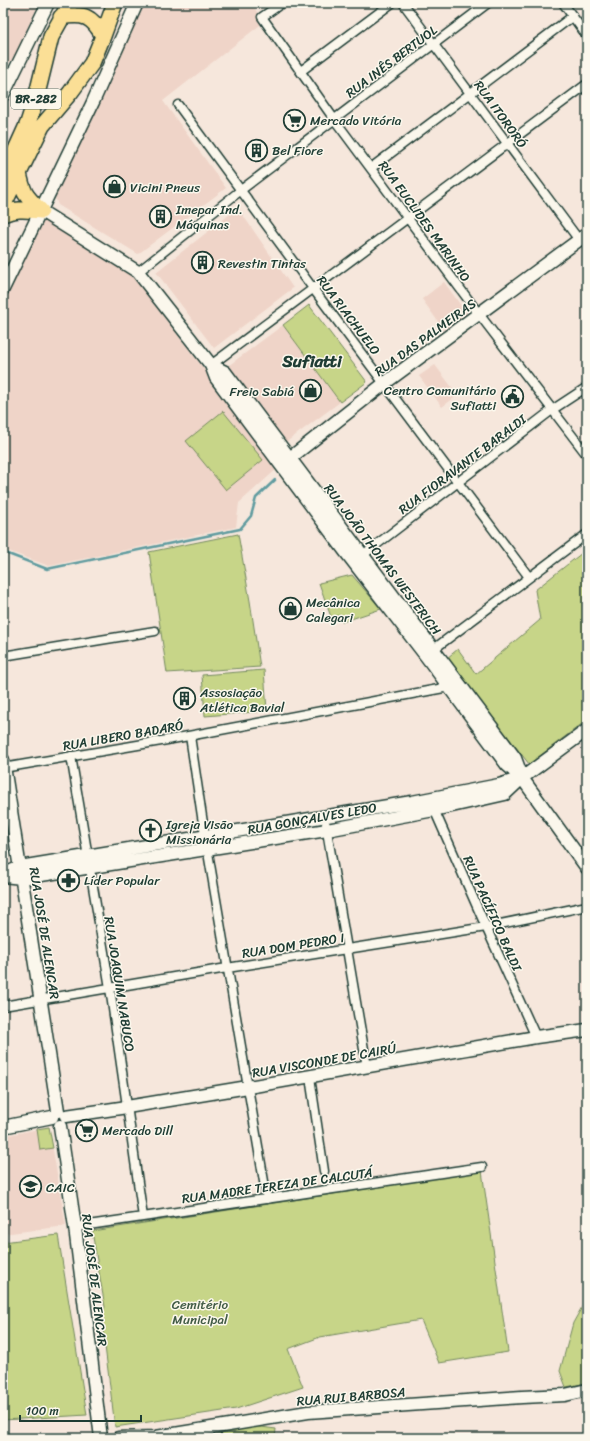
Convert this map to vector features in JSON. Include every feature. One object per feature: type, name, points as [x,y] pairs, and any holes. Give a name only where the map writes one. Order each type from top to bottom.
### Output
[{"type":"highway","name":"BR-282","points":[[3,178],[9,157],[28,123],[36,98],[51,37],[70,3]]},
{"type":"highway","name":"BR-282","points":[[3,206],[42,126],[92,63],[104,36],[115,3]]},
{"type":"highway","points":[[61,17],[74,14],[87,17],[97,25],[104,36]]},
{"type":"highway","points":[[20,173],[22,189],[28,199],[41,212]]},
{"type":"highway","points":[[3,214],[11,210],[20,209],[41,212]]},
{"type":"street","points":[[3,95],[5,80],[48,3]]},
{"type":"street","points":[[3,289],[93,102],[137,3]]},
{"type":"street","name":"RUA EUCLIDES MARINHO","points":[[282,3],[262,17],[334,119],[479,314],[587,455]]},
{"type":"street","points":[[301,71],[392,3]]},
{"type":"street","name":"RUA ITORORÓ","points":[[403,3],[471,93],[507,144],[583,237]]},
{"type":"street","name":"RUA INÊS BERTUOL","points":[[138,272],[241,190],[488,3]]},
{"type":"street","points":[[563,3],[587,36]]},
{"type":"street","points":[[371,168],[572,16]]},
{"type":"street","points":[[211,365],[587,84]]},
{"type":"street","name":"RUA RIACHUELO","points":[[178,105],[529,577]]},
{"type":"street","name":"RUA JOÃO THOMAS WESTERICH","points":[[41,212],[138,272],[211,365],[216,378],[252,417],[324,512],[487,730],[507,765],[522,778],[587,868]]},
{"type":"street","name":"RUA DAS PALMEIRAS","points":[[285,461],[385,383],[583,237]]},
{"type":"street","name":"RUA FIORAVANTE BARALDI","points":[[358,559],[552,410],[587,387]]},
{"type":"street","points":[[429,653],[587,534]]},
{"type":"street","points":[[3,656],[155,631]]},
{"type":"street","name":"RUA LIBERO BADARÓ","points":[[3,765],[70,756],[190,736],[453,684]]},
{"type":"street","name":"RUA GONÇALVES LEDO","points":[[21,873],[89,868],[327,830],[434,810],[505,794],[522,778],[587,730]]},
{"type":"street","points":[[190,736],[207,849],[267,1198]]},
{"type":"street","name":"RUA JOAQUIM NABUCO","points":[[70,756],[110,988],[143,1216]]},
{"type":"street","name":"RUA JOSÉ DE ALENCAR","points":[[3,765],[42,1000],[75,1226],[101,1438]]},
{"type":"street","name":"RUA GONÇALVES LEDO","points":[[3,876],[21,873],[87,856],[382,807],[499,785],[522,778]]},
{"type":"street","name":"RUA PACÍFICO BALDI","points":[[432,798],[434,810],[536,1037]]},
{"type":"street","points":[[382,807],[384,820]]},
{"type":"street","points":[[325,817],[367,1067]]},
{"type":"street","points":[[264,827],[266,839]]},
{"type":"street","points":[[145,846],[147,859]]},
{"type":"street","name":"RUA DOM PEDRO I","points":[[3,1006],[347,948],[486,927],[587,906]]},
{"type":"street","name":"RUA VISCONDE DE CAIRÚ","points":[[3,1127],[59,1117],[127,1108],[536,1037],[587,1030]]},
{"type":"street","points":[[310,1077],[324,1171]]},
{"type":"street","name":"RUA MADRE TEREZA DE CALCUTÁ","points":[[75,1226],[482,1167]]},
{"type":"street","name":"RUA RUI BARBOSA","points":[[118,1438],[156,1437],[308,1412],[566,1395],[587,1390]]},
{"type":"shaded area","points":[[3,3],[39,3],[14,58],[9,62],[3,62]]},
{"type":"shaded area","points":[[143,3],[251,3],[264,22],[163,101],[226,188],[138,254],[58,205],[54,195]]},
{"type":"shaded area","points":[[238,208],[293,288],[214,348],[156,272]]},
{"type":"shaded area","points":[[43,217],[131,274],[279,467],[239,503],[236,527],[49,566],[3,549],[3,306]]},
{"type":"shaded area","points":[[444,282],[467,314],[444,330],[422,299]]},
{"type":"shaded area","points":[[283,325],[340,402],[285,443],[228,366]]},
{"type":"shaded area","points":[[435,365],[458,395],[442,407],[419,376]]},
{"type":"shaded area","name":"CAIC","points":[[49,1127],[66,1226],[3,1234],[3,1136]]},
{"type":"green space","points":[[309,305],[367,382],[340,402],[283,325]]},
{"type":"green space","points":[[223,411],[263,460],[226,490],[186,441]]},
{"type":"green space","points":[[238,534],[260,667],[167,673],[149,552]]},
{"type":"green space","points":[[587,549],[587,720],[529,764],[447,658],[458,649],[476,674],[540,620],[535,590]]},
{"type":"green space","points":[[352,575],[381,609],[342,622],[340,615],[331,617],[319,583]]},
{"type":"green space","points":[[264,670],[267,711],[205,716],[202,675]]},
{"type":"green space","points":[[49,1127],[53,1148],[40,1150],[37,1129]]},
{"type":"green space","name":"Cemitério Municipal","points":[[482,1171],[508,1352],[439,1363],[421,1320],[320,1337],[288,1349],[303,1387],[236,1409],[115,1427],[101,1314],[105,1307],[92,1231]]},
{"type":"green space","points":[[58,1235],[87,1415],[3,1420],[3,1242]]},
{"type":"green space","points":[[587,1298],[587,1383],[566,1387],[560,1371],[573,1323]]},
{"type":"green space","points":[[254,1426],[276,1429],[275,1438],[205,1438]]},
{"type":"waterway","points":[[3,552],[47,569],[240,529],[251,516],[256,498],[275,480]]},
{"type":"place","name":"Mercado Vitória","points":[[295,120]]},
{"type":"place","name":"Bel Fiore","points":[[256,150]]},
{"type":"place","name":"Vicini Pneus","points":[[115,187]]},
{"type":"place","name":"Imepar Ind. Máquinas","points":[[160,216]]},
{"type":"place","name":"Revestin Tintas","points":[[202,263]]},
{"type":"place","name":"Freio Sabiá","points":[[310,391]]},
{"type":"place","name":"Centro Comunitário Sufiatti","points":[[512,397]]},
{"type":"place","name":"Mecânica Calegari","points":[[290,609]]},
{"type":"place","name":"Assosiação Atlética Bavial","points":[[185,699]]},
{"type":"place","name":"Igreja Visão Missionária","points":[[151,831]]},
{"type":"place","name":"Líder Popular","points":[[68,880]]},
{"type":"place","name":"Mercado Dill","points":[[87,1130]]},
{"type":"place","name":"CAIC","points":[[31,1187]]},
{"type":"district","name":"Sufiatti","points":[[312,361]]}]
